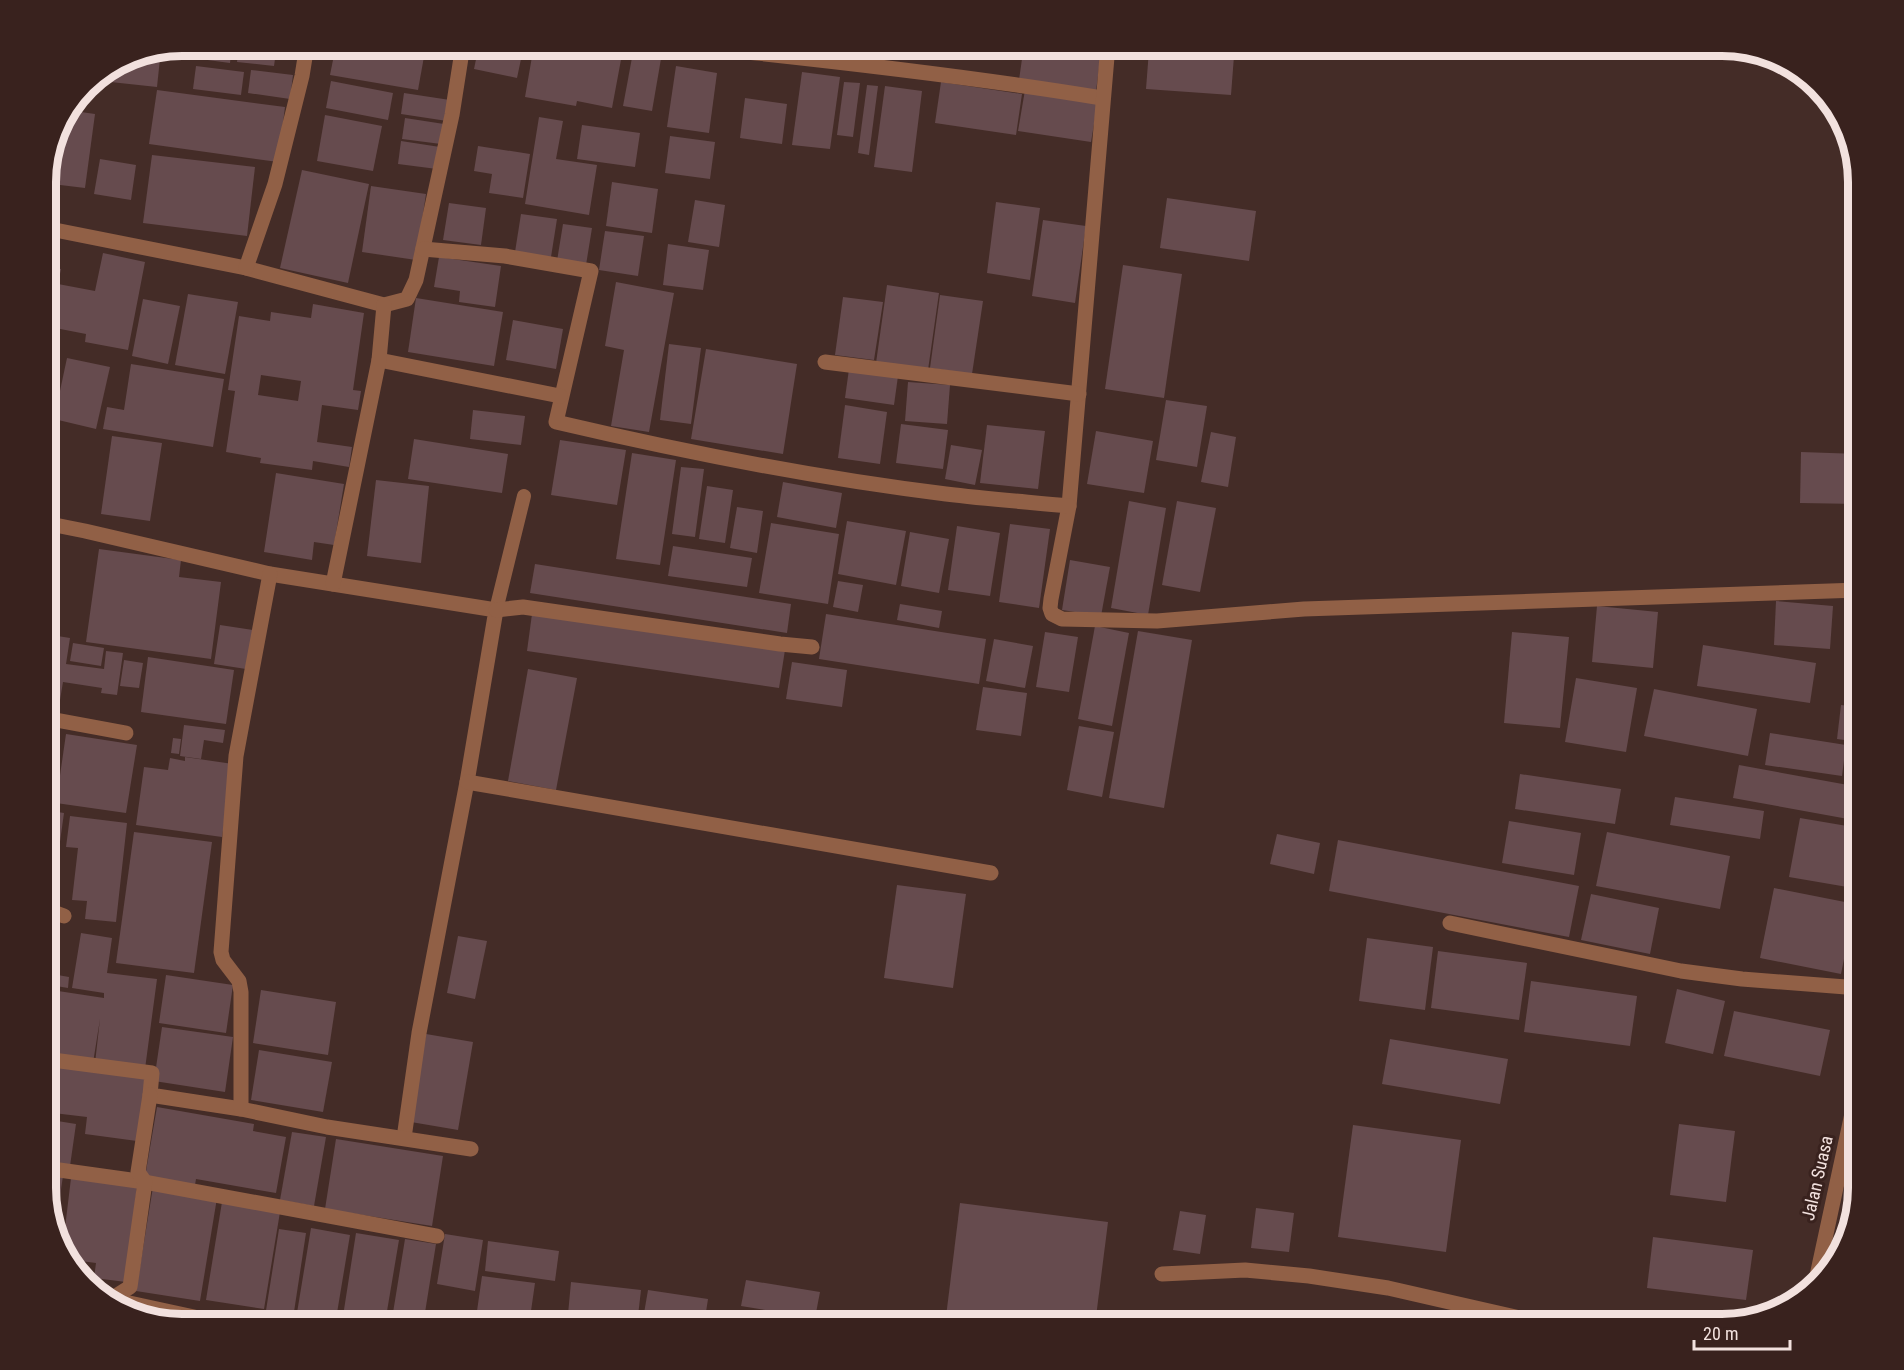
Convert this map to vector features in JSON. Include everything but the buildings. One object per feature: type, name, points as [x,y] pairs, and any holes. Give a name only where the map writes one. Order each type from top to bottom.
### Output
[{"type":"street","points":[[246,268],[275,184],[305,56]]},
{"type":"street","points":[[56,230],[246,268],[384,305],[406,299],[411,294],[416,280],[452,115],[461,56]]},
{"type":"street","points":[[782,56],[974,78],[1102,98]]},
{"type":"street","points":[[1107,56],[1069,506],[1050,608],[1052,614],[1062,619],[1157,621],[1304,609],[1848,590]]},
{"type":"street","points":[[423,249],[505,256],[591,271],[560,396],[556,422],[622,438],[820,476],[946,494],[1069,506]]},
{"type":"street","points":[[333,584],[379,360],[384,305]]},
{"type":"street","points":[[379,360],[560,396]]},
{"type":"street","points":[[825,362],[1078,394]]},
{"type":"street","points":[[56,525],[270,574],[495,610],[523,607],[768,643],[812,646]]},
{"type":"street","points":[[241,1109],[242,992],[239,981],[223,960],[221,952],[236,756],[270,574]]},
{"type":"street","points":[[404,1138],[419,1034],[467,782],[495,610]]},
{"type":"street","points":[[56,720],[126,734]]},
{"type":"street","points":[[467,782],[991,873]]},
{"type":"street","points":[[56,913],[64,916]]},
{"type":"street","points":[[1450,923],[1681,971],[1742,979],[1848,987]]},
{"type":"street","points":[[56,1060],[152,1073],[138,1172],[145,1182],[130,1287],[116,1297]]},
{"type":"street","points":[[150,1095],[241,1109],[327,1127],[471,1149]]},
{"type":"street","name":"Jalan Suasa","points":[[1818,1270],[1848,1132]]},
{"type":"street","points":[[56,1170],[145,1182],[437,1236]]},
{"type":"street","points":[[1162,1274],[1245,1270],[1309,1276],[1388,1288],[1506,1315]]},
{"type":"street","points":[[131,1304],[183,1315]]},
{"type":"lane","points":[[495,610],[524,496]]}]
